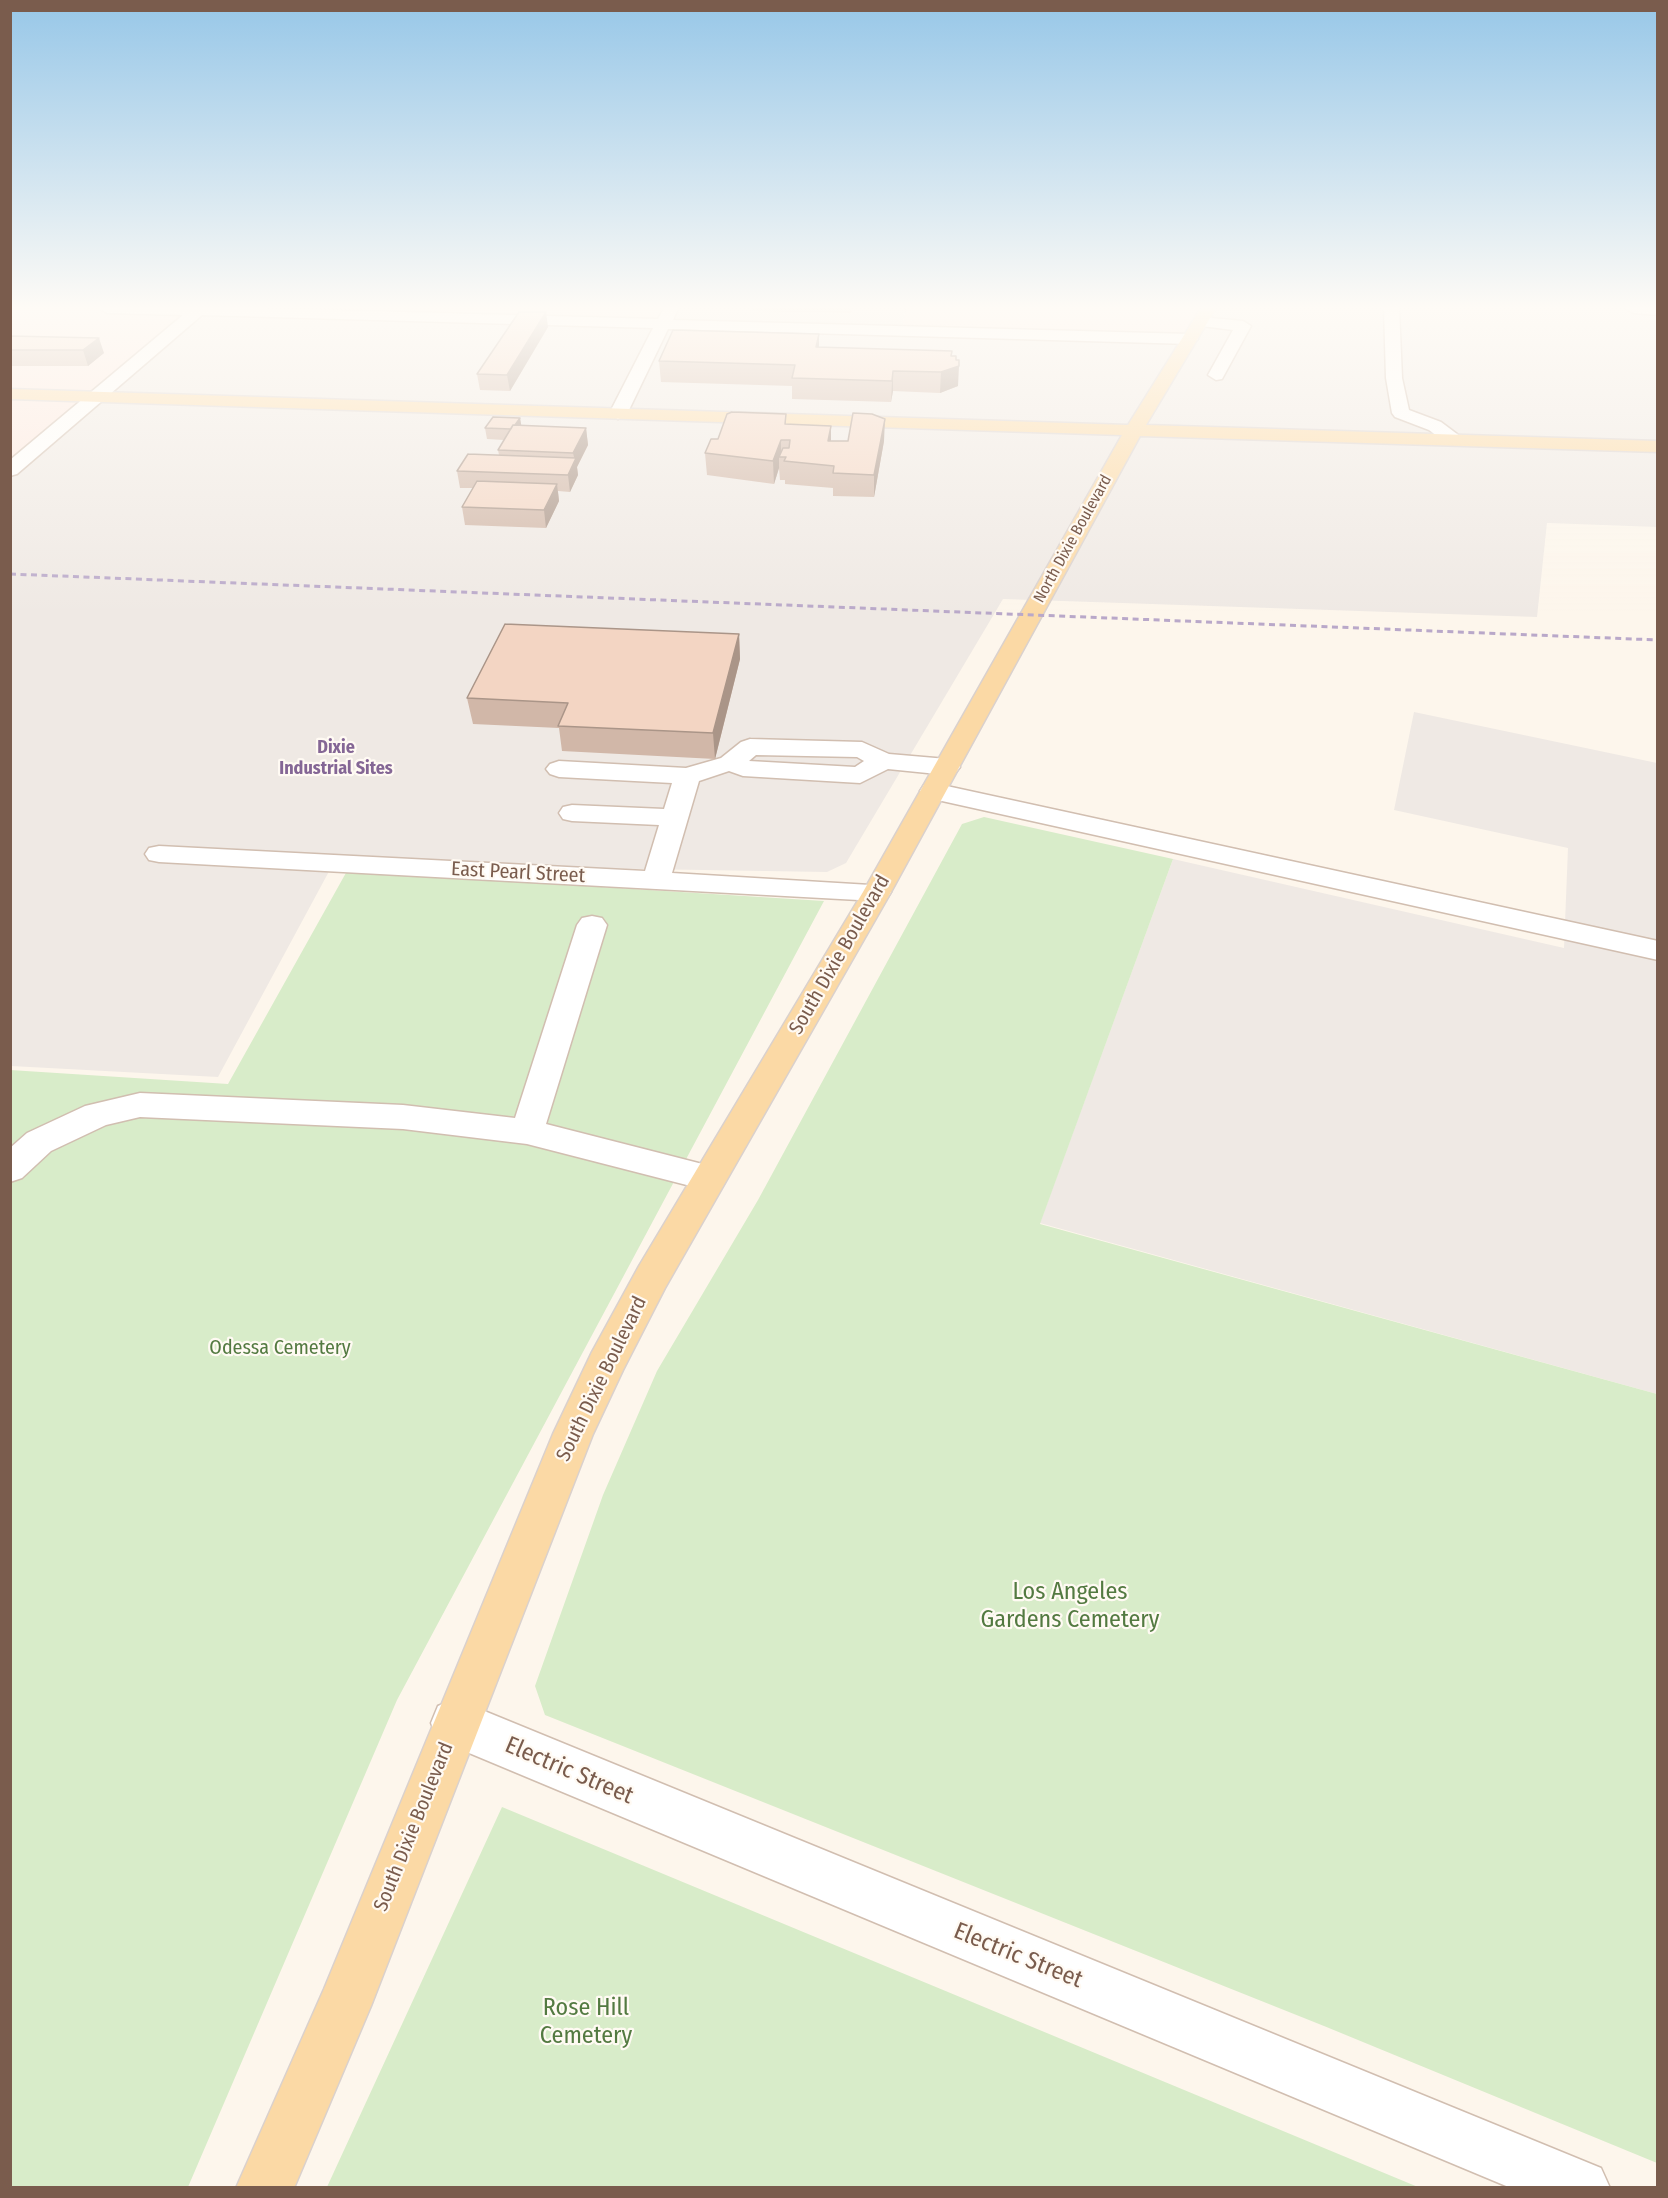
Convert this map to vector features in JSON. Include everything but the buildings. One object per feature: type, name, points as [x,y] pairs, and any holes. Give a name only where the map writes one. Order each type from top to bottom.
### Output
[{"type":"main road","points":[[518,411],[1658,447]]},
{"type":"main road","name":"North Dixie Boulevard","points":[[1031,615],[1146,411]]},
{"type":"main road","name":"South Dixie Boulevard","points":[[265,2187],[344,2006],[455,1723],[573,1434],[652,1277],[877,892],[1031,615]]},
{"type":"street","points":[[10,470],[77,411]]},
{"type":"street","points":[[1401,411],[1401,413],[1435,426],[1455,441]]},
{"type":"street","points":[[559,769],[687,776],[730,764],[743,768],[860,775],[883,761],[940,779],[1658,951]]},
{"type":"street","points":[[656,880],[687,776]]},
{"type":"street","points":[[572,813],[674,819]]},
{"type":"street","name":"East Pearl Street","points":[[159,855],[877,892]]},
{"type":"street","points":[[527,1132],[592,926]]},
{"type":"street","points":[[10,1169],[39,1142],[97,1115],[140,1105],[403,1117],[527,1132],[710,1178]]},
{"type":"street","name":"Electric Street","points":[[455,1723],[1581,2187]]},
{"type":"shaded area","points":[[11,411],[278,411],[11,472]]},
{"type":"shaded area","points":[[81,411],[1657,411],[1657,527],[1547,523],[1537,617],[1003,599],[846,863],[827,872],[333,864],[218,1077],[11,1066],[10,472]]},
{"type":"shaded area","points":[[1414,712],[1657,763],[1657,1394],[1040,1223],[1173,859],[1564,948],[1568,848],[1394,810]]},
{"type":"green space","name":"Los Angeles Gardens Cemetery","points":[[984,817],[1173,859],[1040,1224],[1657,1394],[1657,2163],[1324,2026],[545,1715],[535,1686],[603,1495],[657,1371],[758,1200],[962,824]]},
{"type":"green space","name":"Odessa Cemetery","points":[[347,871],[824,901],[397,1700],[188,2187],[11,2187],[10,1070],[228,1084]]},
{"type":"green space","name":"Rose Hill Cemetery","points":[[502,1807],[1418,2187],[327,2187]]},
{"type":"railway","points":[[10,574],[1658,640]]},
{"type":"district","name":"Dixie Industrial Sites","points":[[336,758]]}]
